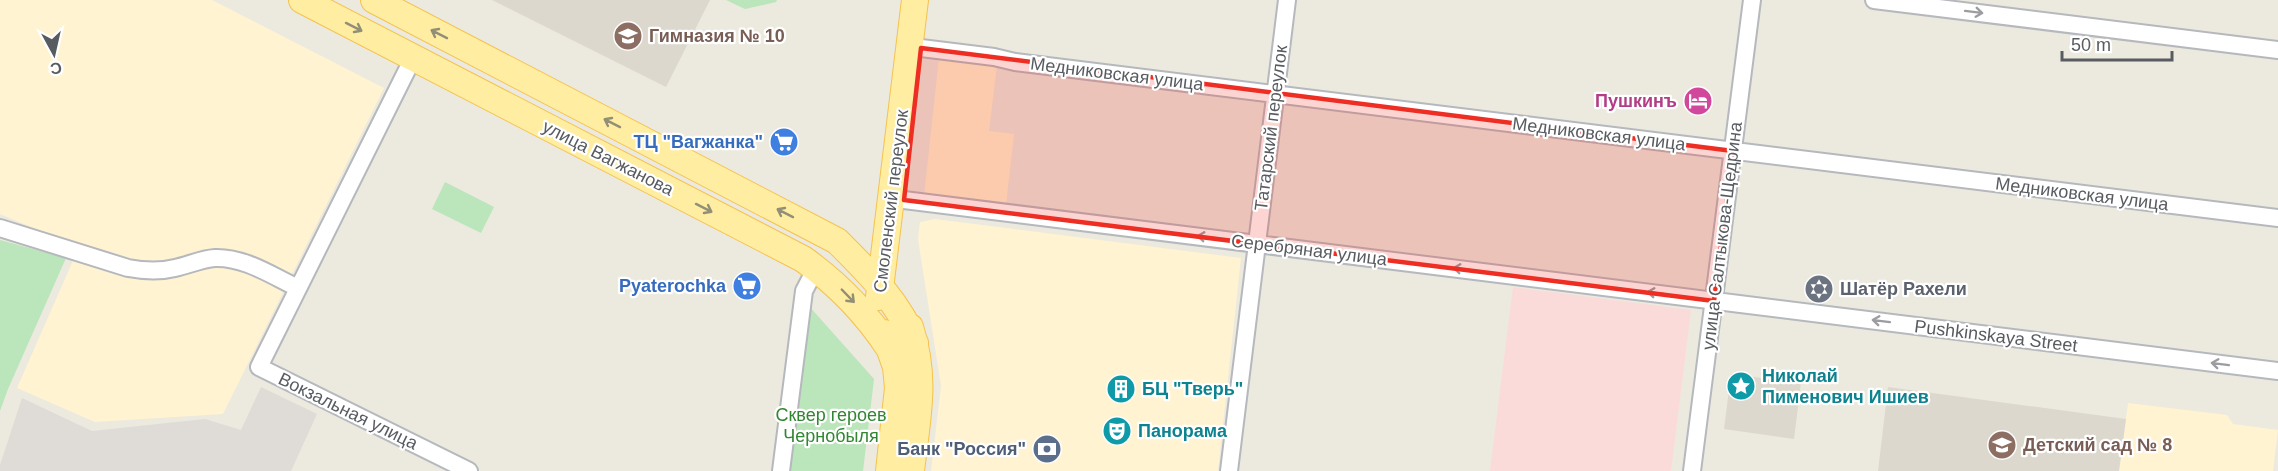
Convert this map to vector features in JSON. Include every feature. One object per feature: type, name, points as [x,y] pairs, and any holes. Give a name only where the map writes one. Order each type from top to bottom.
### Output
[{"type":"main road","name":"улица Вагжанова","points":[[302,0],[810,263],[841,289],[864,313],[889,348]]},
{"type":"main road","name":"улица Вагжанова","points":[[374,0],[872,260],[879,286],[902,315],[915,344]]},
{"type":"main road","name":"Смоленский переулок","points":[[910,471],[921,384],[915,344],[897,278],[897,259],[898,215],[915,0]]},
{"type":"main road","name":"Смоленский переулок","points":[[872,260],[898,215],[927,0]]},
{"type":"main road","points":[[837,241],[863,241],[877,234],[898,215]]},
{"type":"main road","points":[[810,263],[832,265],[872,260]]},
{"type":"main road","name":"Смоленский переулок","points":[[879,286],[880,318],[896,367],[898,388],[889,471]]},
{"type":"street","name":"Татарский переулок","points":[[1228,471],[1287,0]]},
{"type":"street","name":"улица Салтыкова-Щедрина","points":[[1692,471],[1752,0]]},
{"type":"street","points":[[1874,0],[2278,50]]},
{"type":"street","name":"Медниковская улица","points":[[921,48],[994,57],[1015,62],[2278,218]]},
{"type":"street","points":[[0,228],[144,271],[170,269],[212,258],[232,259],[246,263],[298,288],[413,58]]},
{"type":"street","name":"Серебряная улица","points":[[898,215],[1055,218],[1714,301]]},
{"type":"street","points":[[781,471],[804,291],[810,263]]},
{"type":"street","name":"Вокзальная улица","points":[[298,288],[259,367],[469,471]]},
{"type":"street","name":"Pushkinskaya Street","points":[[1714,301],[2278,371]]},
{"type":"highlighted area","points":[[921,48],[1733,151],[1714,301],[904,200]]},
{"type":"shaded area","points":[[0,0],[212,0],[384,88],[223,414],[95,422],[17,388],[79,247],[0,214]]},
{"type":"shaded area","name":"Гимназия № 10","points":[[492,0],[710,0],[666,87]]},
{"type":"shaded area","points":[[939,58],[997,65],[989,131],[1014,134],[1006,205],[924,196]]},
{"type":"shaded area","points":[[935,219],[1241,258],[1218,471],[931,471],[941,386],[918,239],[920,222]]},
{"type":"shaded area","points":[[1513,287],[1691,310],[1671,471],[1490,471]]},
{"type":"shaded area","points":[[1731,374],[1801,383],[1794,439],[1724,429]]},
{"type":"shaded area","points":[[261,387],[317,414],[291,471],[0,471],[22,398],[92,431],[205,419],[241,430]]},
{"type":"shaded area","name":"Детский сад № 8","points":[[1888,387],[2126,419],[2119,471],[1878,471]]},
{"type":"shaded area","points":[[2128,403],[2227,415],[2233,424],[2278,430],[2273,471],[2119,471]]},
{"type":"green space","points":[[726,0],[777,0],[745,9]]},
{"type":"green space","points":[[445,182],[494,207],[481,233],[432,209]]},
{"type":"green space","points":[[0,240],[66,258],[0,411]]},
{"type":"green space","name":"Сквер героев Чернобыля","points":[[809,306],[874,379],[863,471],[788,471]]},
{"type":"place","name":"Гимназия № 10","points":[[628,36]]},
{"type":"place","name":"Пушкинъ","points":[[1698,101]]},
{"type":"place","name":"ТЦ \"Вагжанка\"","points":[[784,142]]},
{"type":"place","name":"Pyaterochka","points":[[747,286]]},
{"type":"place","name":"Шатёр Рахели","points":[[1819,289]]},
{"type":"place","name":"Николай Пименович Ишиев","points":[[1741,386]]},
{"type":"place","name":"БЦ \"Тверь\"","points":[[1121,389]]},
{"type":"place","name":"Панорама","points":[[1117,431]]},
{"type":"place","name":"Детский сад № 8","points":[[2002,445]]},
{"type":"place","name":"Банк \"Россия\"","points":[[1047,449]]}]
